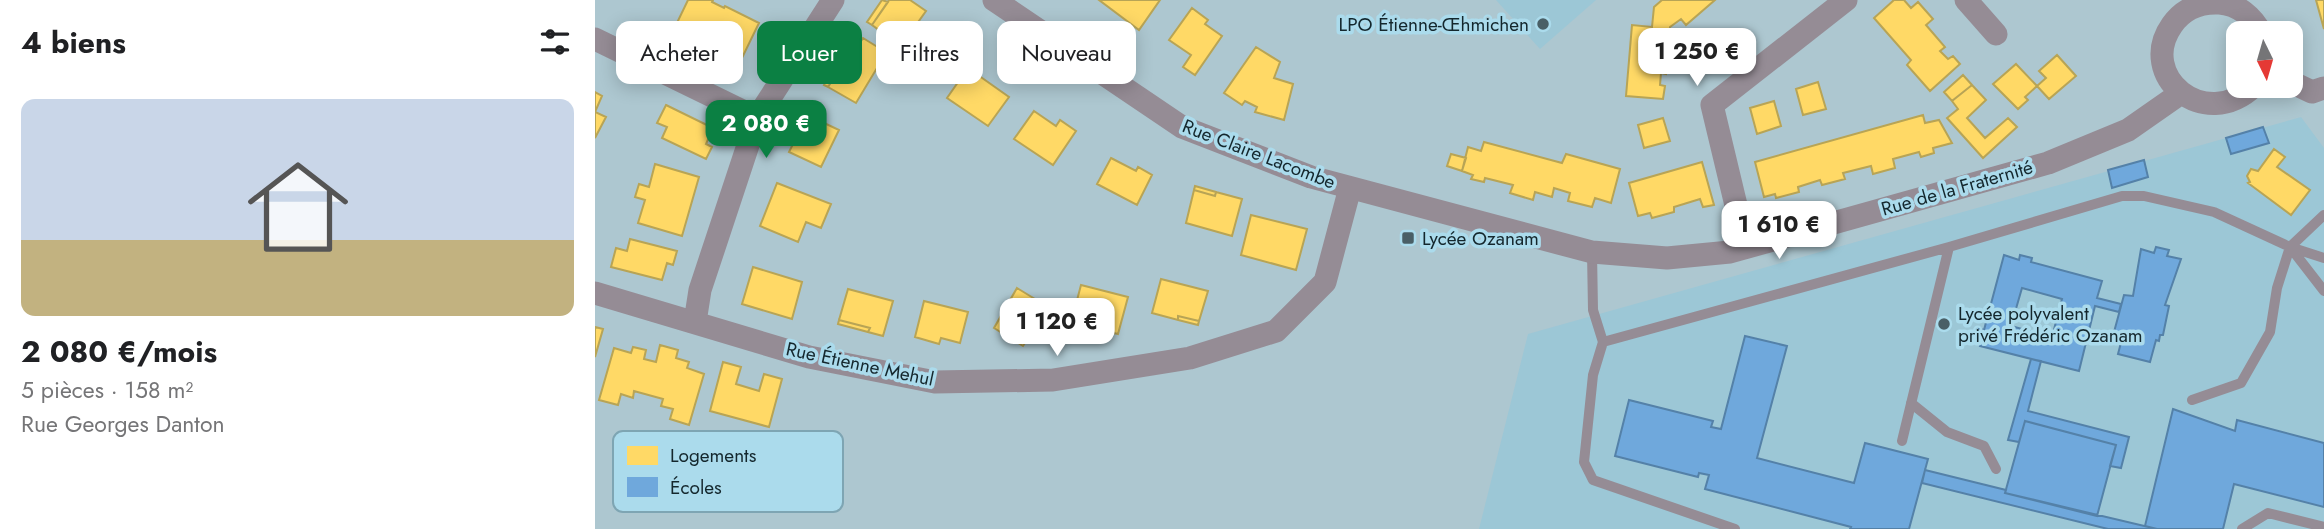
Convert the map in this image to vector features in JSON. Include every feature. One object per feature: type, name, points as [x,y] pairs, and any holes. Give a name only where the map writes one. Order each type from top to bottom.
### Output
[{"type":"street","points":[[695,322],[700,290],[757,118],[833,0]]},
{"type":"street","name":"Rue Claire Lacombe","points":[[995,0],[1182,127],[1311,177],[1350,188]]},
{"type":"street","points":[[1746,247],[1711,105],[1846,0]]},
{"type":"street","points":[[1966,0],[1996,34]]},
{"type":"street","points":[[2239,98],[2229,103],[2212,105],[2195,101],[2181,93],[2170,80],[2164,65],[2163,48],[2167,32],[2177,18],[2191,8],[2207,3],[2224,2],[2247,14],[2252,21]]},
{"type":"street","points":[[595,39],[757,118]]},
{"type":"street","points":[[2303,88],[2320,96]]},
{"type":"street","name":"Rue de la Fraternité","points":[[1350,188],[1592,251],[1667,258],[1730,252],[2048,163],[2128,130],[2181,93]]},
{"type":"street","name":"Rue Étienne Mehul","points":[[595,293],[809,357],[935,382],[1053,380],[1190,358],[1276,331],[1325,282],[1350,188]]},
{"type":"lane","points":[[1603,341],[1949,247],[2122,196],[2144,196],[2214,212],[2290,247],[2324,258]]},
{"type":"lane","points":[[2192,400],[2241,383],[2270,332],[2277,288],[2290,247],[2324,215]]},
{"type":"lane","points":[[1902,441],[1949,247]]},
{"type":"lane","points":[[2290,247],[2324,291]]},
{"type":"lane","points":[[1592,251],[1593,310],[1603,341],[1593,375],[1584,461],[1593,480],[1735,529]]},
{"type":"lane","points":[[1911,403],[1947,432],[1984,446],[1996,469]]},
{"type":"lane","points":[[2242,529],[2267,513],[2324,527]]},
{"type":"shaded area","name":"LPO Étienne-Œhmichen","points":[[1496,0],[1596,0],[1540,49]]},
{"type":"shaded area","name":"Lycée polyvalent privé Frédéric Ozanam","points":[[2301,117],[2324,148],[2324,529],[1479,529],[1528,334]]},
{"type":"building: Logements","points":[[688,0],[713,0],[712,2],[724,8],[725,6],[757,22],[757,27],[743,56],[743,21],[678,21]]},
{"type":"building: Logements","points":[[882,0],[888,2],[872,25],[867,22]]},
{"type":"building: Logements","points":[[889,0],[910,0],[926,11],[919,21],[876,21],[876,28],[872,25]]},
{"type":"building: Logements","points":[[1099,0],[1160,0],[1139,30],[1136,28],[1136,21],[1127,21]]},
{"type":"building: Logements","points":[[1662,0],[1715,0],[1686,25],[1681,19],[1670,27],[1669,40],[1664,39],[1663,50],[1668,51],[1666,74],[1661,73],[1660,85],[1665,86],[1663,99],[1626,96],[1632,25],[1652,27],[1654,7]]},
{"type":"building: Logements","points":[[1894,0],[1904,0],[1911,8],[1918,2],[1933,19],[1926,25],[1945,47],[1940,51],[1948,59],[1953,56],[1960,64],[1930,91],[1907,65],[1911,60],[1874,18]]},
{"type":"building: Logements","points":[[2316,0],[2324,0],[2324,29]]},
{"type":"building: Logements","points":[[1192,8],[1208,20],[1205,24],[1222,36],[1195,75],[1183,67],[1191,55],[1169,40]]},
{"type":"building: Logements","points":[[862,40],[876,46],[876,70],[856,103],[828,87],[830,84],[862,84]]},
{"type":"building: Logements","points":[[1256,47],[1280,62],[1274,78],[1293,84],[1284,120],[1255,112],[1257,107],[1245,101],[1242,105],[1224,93]]},
{"type":"building: Logements","points":[[2057,55],[2076,76],[2049,99],[2037,86],[2046,78],[2039,71]]},
{"type":"building: Logements","points":[[2016,64],[2037,86],[2025,97],[2028,100],[2018,109],[1993,84]]},
{"type":"building: Logements","points":[[1963,75],[1972,85],[1952,101],[1944,92]]},
{"type":"building: Logements","points":[[983,79],[1009,97],[988,126],[947,98],[957,84],[983,84]]},
{"type":"building: Logements","points":[[1818,82],[1826,109],[1803,115],[1796,89]]},
{"type":"building: Logements","points":[[1972,85],[1986,100],[1967,118],[1985,138],[2008,118],[2017,127],[1983,158],[1947,118],[1958,109],[1952,101]]},
{"type":"building: Logements","points":[[595,92],[602,96],[595,112]]},
{"type":"building: Logements","points":[[1774,101],[1781,126],[1757,134],[1750,108]]},
{"type":"building: Logements","points":[[666,105],[713,128],[706,144],[712,147],[706,159],[662,138],[667,127],[657,123]]},
{"type":"building: Logements","points":[[1034,111],[1056,126],[1060,120],[1076,131],[1053,165],[1014,139]]},
{"type":"building: Logements","points":[[595,112],[606,117],[595,138]]},
{"type":"building: Logements","points":[[803,113],[839,130],[821,167],[789,152],[801,128],[797,125]]},
{"type":"building: Logements","points":[[1923,115],[1925,123],[1939,120],[1952,143],[1933,148],[1934,153],[1921,157],[1919,152],[1893,159],[1895,168],[1873,174],[1871,166],[1843,173],[1845,179],[1822,185],[1820,180],[1798,187],[1799,192],[1776,198],[1775,194],[1764,197],[1755,162]]},
{"type":"building: Logements","points":[[1663,118],[1670,141],[1644,148],[1638,125]]},
{"type":"building: Logements","points":[[1484,142],[1562,163],[1566,154],[1620,169],[1611,203],[1595,198],[1592,207],[1568,201],[1570,193],[1554,188],[1552,197],[1535,192],[1533,200],[1510,193],[1513,185],[1485,178],[1484,182],[1471,179],[1473,175],[1462,171],[1468,147],[1481,151]]},
{"type":"building: Logements","points":[[2274,149],[2285,157],[2277,167],[2310,190],[2291,215],[2248,183],[2250,182],[2247,176],[2251,169],[2258,171]]},
{"type":"building: Logements","points":[[1451,154],[1466,158],[1462,171],[1447,166]]},
{"type":"building: Logements","points":[[1111,158],[1136,171],[1138,167],[1152,175],[1137,205],[1097,184]]},
{"type":"building: Logements","points":[[1702,162],[1714,205],[1703,207],[1700,199],[1674,207],[1674,212],[1652,218],[1650,213],[1638,216],[1629,183]]},
{"type":"building: Logements","points":[[655,164],[699,177],[682,236],[638,223],[645,200],[635,197],[639,184],[649,187]]},
{"type":"building: Logements","points":[[777,183],[831,204],[821,228],[806,222],[798,242],[760,226]]},
{"type":"building: Logements","points":[[1195,186],[1216,192],[1215,196],[1194,190]]},
{"type":"building: Logements","points":[[1194,190],[1242,199],[1232,236],[1186,223]]},
{"type":"building: Logements","points":[[1251,215],[1307,229],[1296,270],[1241,255]]},
{"type":"building: Logements","points":[[630,239],[677,251],[673,265],[667,263],[662,280],[611,267],[616,248],[627,251]]},
{"type":"building: Logements","points":[[753,267],[802,282],[792,319],[742,304]]},
{"type":"building: Logements","points":[[1161,279],[1208,291],[1199,321],[1178,316],[1178,320],[1152,313]]},
{"type":"building: Logements","points":[[1081,285],[1128,297],[1118,334],[1071,323]]},
{"type":"building: Logements","points":[[1017,288],[1048,307],[1023,346],[994,328]]},
{"type":"building: Logements","points":[[848,289],[893,301],[883,336],[868,332],[870,328],[839,320]]},
{"type":"building: Logements","points":[[924,301],[968,312],[960,343],[941,338],[939,344],[915,337]]},
{"type":"building: Logements","points":[[1178,316],[1199,321],[1198,325],[1178,320]]},
{"type":"building: Logements","points":[[839,320],[870,328],[868,332],[838,324]]},
{"type":"building: Logements","points":[[595,327],[603,329],[595,357]]},
{"type":"building: Logements","points":[[660,345],[678,350],[676,358],[689,362],[687,368],[704,374],[689,425],[670,419],[673,409],[661,406],[663,399],[634,391],[633,398],[621,394],[618,405],[599,400],[614,348],[631,353],[633,347],[646,350],[644,359],[656,362]]},
{"type":"building: Logements","points":[[723,362],[741,367],[736,384],[759,391],[764,374],[782,379],[769,427],[710,411]]},
{"type":"building: Écoles","points":[[2263,127],[2269,143],[2231,154],[2226,138]]},
{"type":"building: Écoles","points":[[2144,160],[2148,177],[2112,188],[2108,170]]},
{"type":"building: Écoles","points":[[2156,247],[2169,250],[2167,256],[2181,259],[2165,305],[2169,306],[2163,335],[2160,335],[2159,341],[2156,340],[2150,362],[2118,354],[2123,335],[2114,332],[2124,295],[2133,296],[2141,249],[2154,253]]},
{"type":"building: Écoles","points":[[2004,255],[2019,260],[2020,255],[2032,258],[2031,262],[2102,281],[2097,298],[2121,304],[2119,312],[2095,306],[2079,371],[1980,346],[1981,342],[1977,341],[1979,329],[1984,330]],"holes":[[[2022,288],[2062,299],[2052,337],[2011,326]]]},
{"type":"building: Écoles","points":[[1745,336],[1787,346],[1757,458],[1854,483],[1865,443],[1928,459],[1909,529],[1850,529],[1851,527],[1705,489],[1709,475],[1699,473],[1698,477],[1615,456],[1629,400],[1713,421],[1711,427],[1721,429]]},
{"type":"building: Écoles","points":[[2031,359],[2041,361],[2028,411],[2129,437],[2121,468],[2110,466],[2116,445],[2025,421],[2019,442],[2008,440]]},
{"type":"building: Écoles","points":[[2173,409],[2235,431],[2237,420],[2324,443],[2324,507],[2234,484],[2223,529],[2157,529],[2145,526]]},
{"type":"building: Écoles","points":[[2025,421],[2116,445],[2097,516],[2005,493]]},
{"type":"building: Écoles","points":[[1925,470],[2006,490],[2005,493],[2157,529],[2108,529],[1922,483]]},
{"type":"place","name":"LPO Étienne-Œhmichen","points":[[1543,24]]},
{"type":"place","name":"Lycée Ozanam","points":[[1408,238]]},
{"type":"place","name":"Lycée polyvalent privé Frédéric Ozanam","points":[[1944,324]]}]
